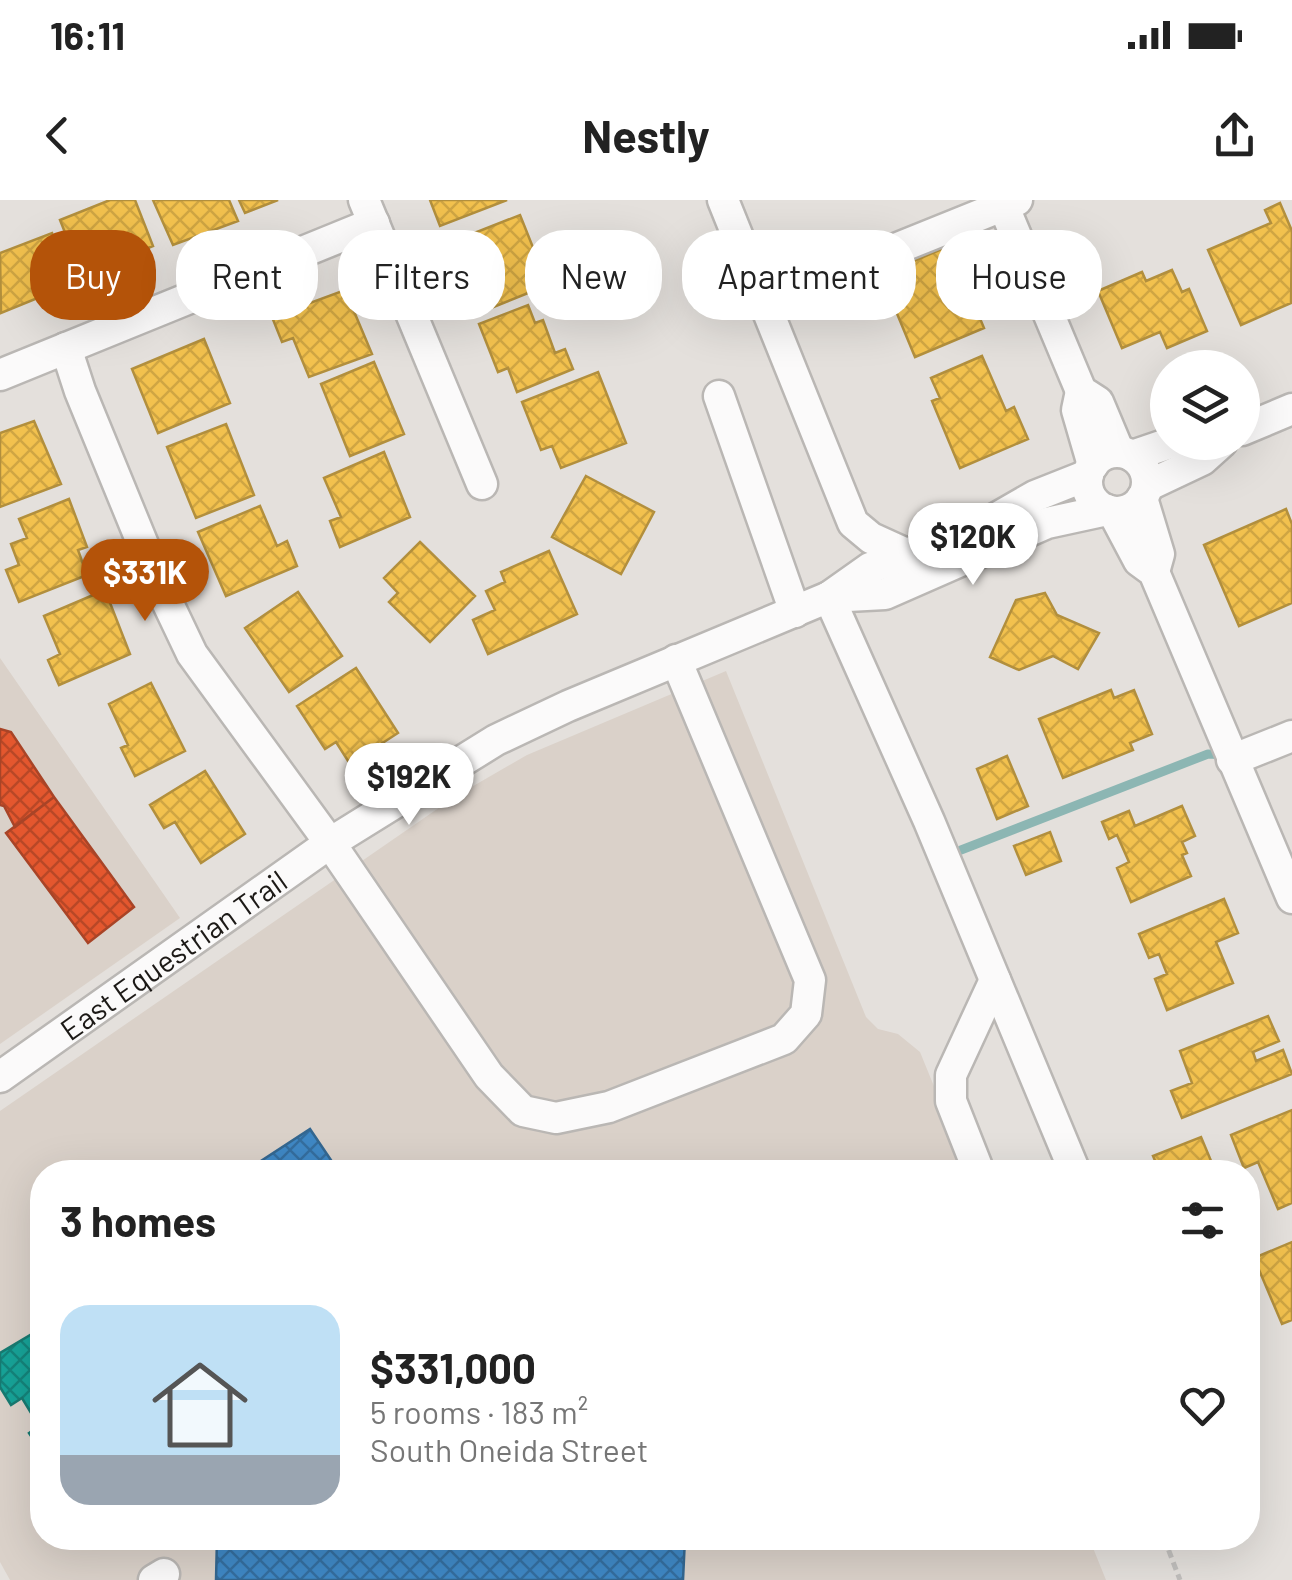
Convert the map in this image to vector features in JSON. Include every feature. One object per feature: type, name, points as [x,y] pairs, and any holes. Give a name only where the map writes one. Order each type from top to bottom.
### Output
[{"type":"street","points":[[724,200],[736,230]]},
{"type":"street","points":[[916,239],[1007,202],[1081,391],[1098,402],[1108,462],[1089,493],[1110,511],[1139,561],[1154,572],[1292,898]]},
{"type":"street","points":[[0,375],[369,211],[482,484]]},
{"type":"street","points":[[771,320],[853,523],[871,538],[904,553]]},
{"type":"street","points":[[66,348],[95,428],[192,654],[330,843],[490,1076],[523,1112],[556,1118],[610,1108],[784,1040],[806,1014],[810,980],[676,660]]},
{"type":"street","points":[[719,396],[795,612]]},
{"type":"street","points":[[1260,422],[1292,409]]},
{"type":"street","name":"East Equestrian Trail","points":[[0,1077],[330,843],[496,740],[676,660],[830,598],[870,568],[988,523],[1108,462],[1150,449]]},
{"type":"street","points":[[1110,511],[1130,509],[1145,492],[1202,460]]},
{"type":"street","points":[[1108,462],[1144,469],[1158,554],[1154,572]]},
{"type":"street","name":"East Equestrian Trail","points":[[830,598],[885,594],[1046,523],[1110,511]]},
{"type":"street","points":[[830,598],[1070,1160]]},
{"type":"street","points":[[1232,760],[1292,736]]},
{"type":"street","points":[[973,1160],[951,1101],[951,1075],[995,980]]},
{"type":"path","points":[[1169,1550],[1180,1580]]},
{"type":"shaded area","points":[[0,658],[180,918],[0,1044]]},
{"type":"shaded area","points":[[726,671],[866,1017],[878,1029],[898,1034],[920,1052],[964,1160],[30,1160],[30,1550],[1094,1550],[1106,1580],[10,1580],[0,1562],[0,1111],[456,796],[527,755]]},
{"type":"building: Homes","points":[[110,200],[135,200],[147,230],[64,230],[60,220]]},
{"type":"building: Homes","points":[[153,200],[229,200],[238,221],[214,230],[176,230],[173,245]]},
{"type":"building: Homes","points":[[239,200],[278,200],[245,213]]},
{"type":"building: Homes","points":[[430,200],[507,200],[440,226]]},
{"type":"building: Homes","points":[[1280,203],[1292,231],[1291,303],[1241,325],[1208,250],[1271,223],[1265,210]]},
{"type":"building: Homes","points":[[520,215],[526,230],[525,294],[505,302],[505,230],[482,230]]},
{"type":"building: Homes","points":[[30,241],[30,301],[1,313],[0,253]]},
{"type":"building: Homes","points":[[936,252],[936,320],[981,320],[984,328],[915,357],[900,320],[916,320],[916,260]]},
{"type":"building: Homes","points":[[1172,270],[1182,292],[1189,289],[1207,331],[1167,348],[1160,332],[1122,348],[1102,300],[1102,289],[1142,272],[1146,281]]},
{"type":"building: Homes","points":[[338,293],[338,320],[358,320],[372,354],[309,377],[293,338],[282,342],[273,320],[318,320],[318,300]]},
{"type":"building: Homes","points":[[525,306],[525,320],[543,320],[555,353],[565,349],[573,369],[517,392],[508,368],[498,372],[479,324],[505,320],[505,314]]},
{"type":"building: Homes","points":[[204,339],[230,403],[158,433],[132,369]]},
{"type":"building: Homes","points":[[982,356],[1006,411],[1014,407],[1028,439],[960,468],[932,401],[940,398],[931,378]]},
{"type":"building: Homes","points":[[374,362],[404,434],[350,456],[321,384]]},
{"type":"building: Homes","points":[[598,372],[626,443],[561,468],[552,446],[541,450],[522,402]]},
{"type":"building: Homes","points":[[34,421],[61,484],[0,507],[0,433]]},
{"type":"building: Homes","points":[[226,424],[254,495],[196,518],[167,447]]},
{"type":"building: Homes","points":[[384,452],[410,517],[340,547],[330,521],[341,517],[324,478]]},
{"type":"building: Homes","points":[[586,476],[654,512],[621,574],[552,537]]},
{"type":"building: Homes","points":[[69,499],[87,547],[78,550],[87,575],[19,602],[6,570],[19,565],[11,544],[27,538],[19,519]]},
{"type":"building: Homes","points":[[260,506],[277,546],[287,541],[297,566],[226,596],[198,532]]},
{"type":"building: Homes","points":[[1286,509],[1292,524],[1292,603],[1239,626],[1204,545]]},
{"type":"building: Homes","points":[[420,542],[475,596],[430,642],[389,602],[398,593],[384,578]]},
{"type":"building: Homes","points":[[549,551],[577,614],[488,654],[473,620],[495,610],[486,591],[505,582],[501,572]]},
{"type":"building: Homes","points":[[105,590],[130,654],[59,685],[48,660],[60,654],[44,616]]},
{"type":"building: Homes","points":[[298,592],[342,656],[289,692],[245,628]]},
{"type":"building: Homes","points":[[1045,593],[1057,615],[1099,633],[1078,669],[1053,656],[1019,670],[990,657],[1016,600]]},
{"type":"building: Homes","points":[[356,668],[398,733],[350,764],[336,742],[325,749],[297,706]]},
{"type":"building: Homes","points":[[151,683],[185,751],[135,776],[121,748],[128,745],[109,704]]},
{"type":"building: Homes","points":[[1111,690],[1114,698],[1134,690],[1152,734],[1130,743],[1133,750],[1063,778],[1039,719]]},
{"type":"building: Homes","points":[[1007,756],[1028,806],[997,819],[977,769]]},
{"type":"building: Homes","points":[[205,771],[245,834],[201,863],[175,822],[164,828],[150,805]]},
{"type":"building: Homes","points":[[1182,806],[1195,836],[1182,842],[1187,853],[1182,855],[1191,876],[1131,902],[1117,868],[1129,862],[1117,835],[1109,839],[1102,822],[1129,811],[1135,826]]},
{"type":"building: Homes","points":[[1050,832],[1061,861],[1026,875],[1014,846]]},
{"type":"building: Homes","points":[[1224,899],[1238,933],[1216,942],[1233,983],[1167,1010],[1155,979],[1167,974],[1159,954],[1149,958],[1139,934]]},
{"type":"building: Homes","points":[[1268,1016],[1279,1041],[1253,1052],[1256,1061],[1283,1050],[1292,1074],[1182,1118],[1171,1091],[1192,1083],[1180,1051]]},
{"type":"building: Homes","points":[[1292,1110],[1292,1203],[1278,1209],[1260,1160],[1241,1160],[1231,1135]]},
{"type":"building: Homes","points":[[1201,1137],[1211,1160],[1155,1160],[1153,1156]]},
{"type":"building: Homes","points":[[1292,1242],[1292,1320],[1282,1324],[1260,1272],[1260,1255]]},
{"type":"building: Shops","points":[[0,729],[11,732],[54,797],[15,827],[0,805]]},
{"type":"building: Shops","points":[[54,797],[134,907],[88,943],[6,833]]},
{"type":"building: Schools","points":[[310,1129],[331,1160],[262,1160]]},
{"type":"building: Schools","points":[[217,1550],[684,1550],[683,1580],[216,1580]]},
{"type":"building: Public","points":[[30,1335],[30,1411],[22,1398],[11,1405],[0,1387],[0,1353]]},
{"type":"waterway","points":[[961,850],[1208,754],[1226,755]]}]
